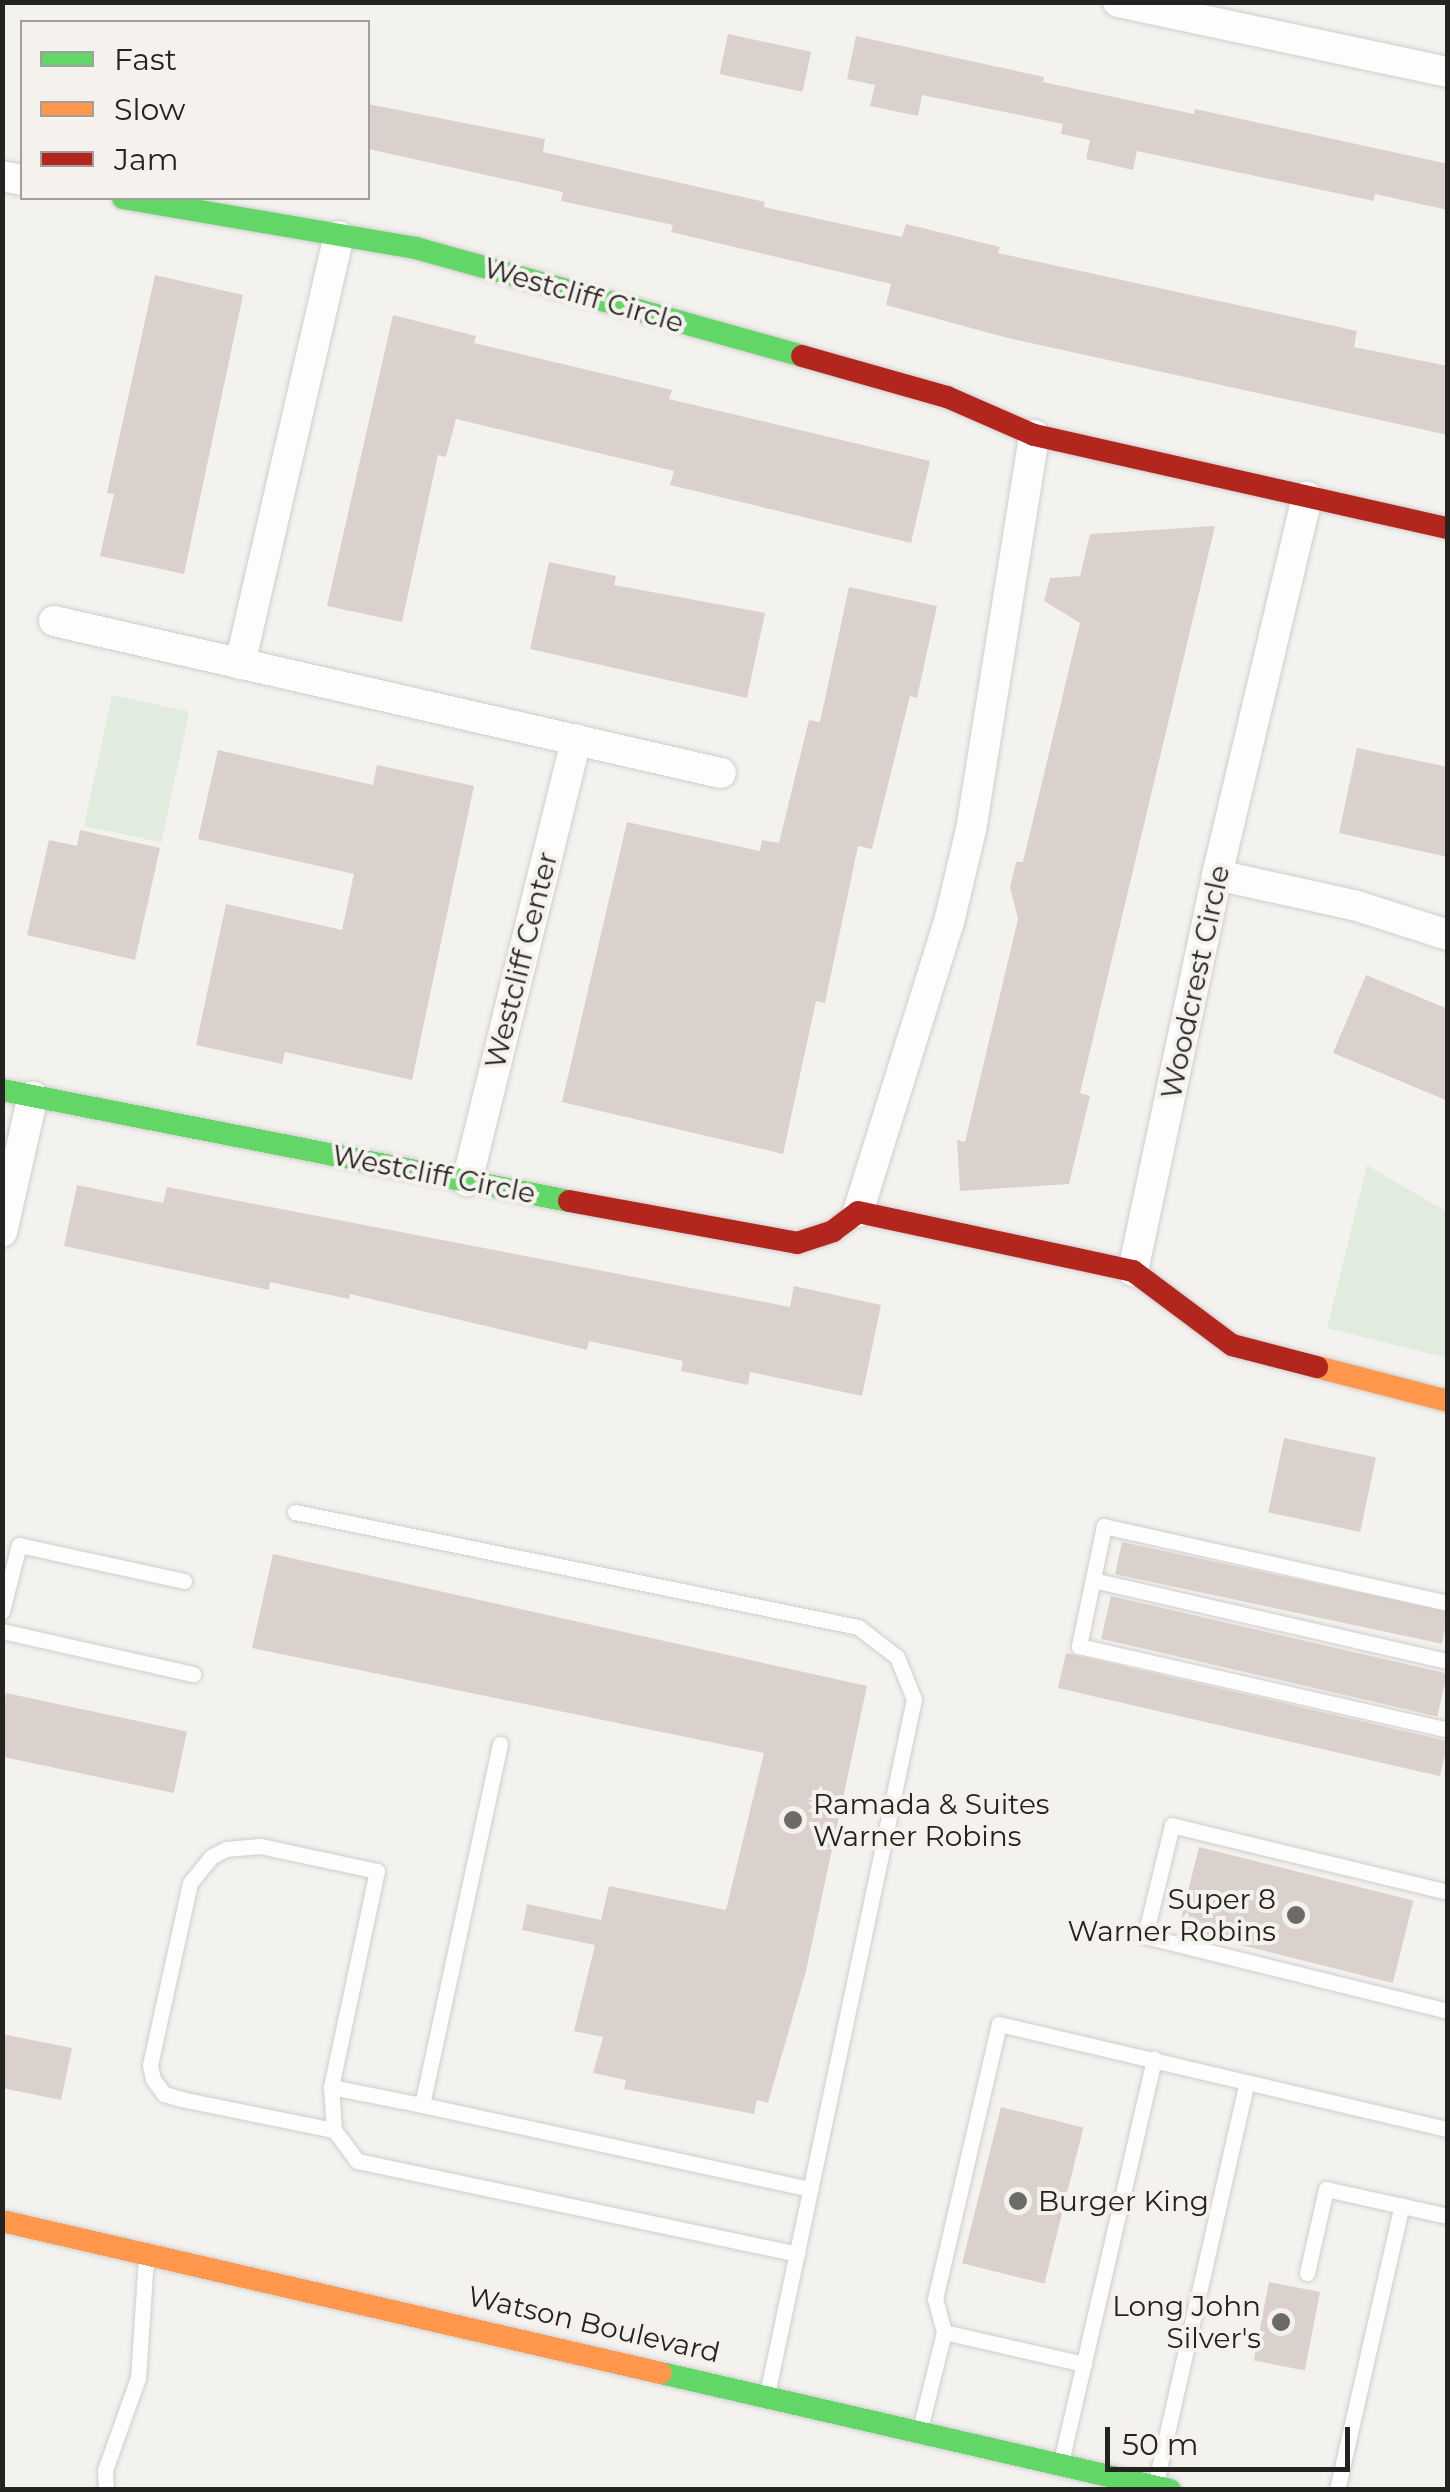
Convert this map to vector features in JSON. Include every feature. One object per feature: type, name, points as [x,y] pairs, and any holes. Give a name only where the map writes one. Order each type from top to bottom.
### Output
[{"type":"street","points":[[1118,2],[1448,72]]},
{"type":"street","name":"Westcliff Circle","points":[[133,200],[416,248],[947,397],[1034,436],[1307,497]]},
{"type":"street","points":[[240,664],[340,236]]},
{"type":"street","points":[[1034,436],[972,830],[948,922],[858,1212],[1133,1272],[1232,1345],[1448,1402]]},
{"type":"street","points":[[1307,497],[1448,528]]},
{"type":"street","name":"Woodcrest Circle","points":[[1133,1272],[1218,875],[1307,497]]},
{"type":"street","points":[[54,621],[722,773]]},
{"type":"street","name":"Westcliff Center","points":[[467,1180],[576,739]]},
{"type":"street","points":[[1218,875],[1354,905],[1448,936]]},
{"type":"street","name":"Westcliff Circle","points":[[2,1090],[797,1244],[833,1231],[858,1212]]},
{"type":"street","points":[[2,1232],[33,1096]]},
{"type":"street","name":"Watson Boulevard","points":[[2,2221],[920,2429],[1163,2488]]},
{"type":"lane","points":[[294,1512],[858,1627],[897,1657],[914,1699],[767,2394]]},
{"type":"lane","points":[[1448,1604],[1104,1526],[1079,1646],[1448,1730]]},
{"type":"lane","points":[[2,1611],[19,1545],[184,1581]]},
{"type":"lane","points":[[1092,1580],[1448,1661]]},
{"type":"lane","points":[[2,1631],[194,1674]]},
{"type":"lane","points":[[422,2106],[500,1744]]},
{"type":"lane","points":[[1446,2006],[1145,1936],[1172,1825],[1448,1892]]},
{"type":"lane","points":[[334,2130],[181,2099],[164,2094],[153,2079],[150,2065],[190,1883],[211,1858],[226,1849],[260,1846],[377,1871],[330,2087],[334,2130],[357,2161],[797,2254]]},
{"type":"lane","points":[[920,2429],[944,2332],[935,2299],[999,2024],[1448,2129]]},
{"type":"lane","points":[[1061,2462],[1154,2060]]},
{"type":"lane","points":[[1163,2488],[1247,2082]]},
{"type":"lane","points":[[330,2087],[810,2189]]},
{"type":"lane","points":[[1306,2273],[1326,2189],[1448,2216]]},
{"type":"lane","points":[[1336,2490],[1402,2206]]},
{"type":"lane","points":[[106,2490],[105,2470],[138,2378],[146,2253]]},
{"type":"lane","points":[[944,2332],[1084,2364]]},
{"type":"green space","points":[[112,695],[189,711],[161,842],[84,826]]},
{"type":"green space","points":[[1367,1165],[1447,1212],[1447,1358],[1327,1328]]},
{"type":"building","points":[[728,34],[811,52],[803,92],[719,74]]},
{"type":"building","points":[[856,36],[1044,77],[1043,82],[1194,114],[1195,109],[1448,164],[1448,210],[1375,194],[1374,201],[1137,151],[1133,170],[1086,159],[1090,140],[1061,134],[1063,124],[922,95],[918,116],[870,106],[875,85],[847,79]]},
{"type":"building","points":[[370,104],[545,139],[543,152],[765,202],[764,207],[902,237],[906,224],[1000,247],[998,253],[1357,331],[1354,347],[1448,366],[1448,435],[1008,338],[886,305],[891,284],[671,232],[673,225],[561,201],[563,192],[370,149]]},
{"type":"building","points":[[155,275],[243,295],[184,574],[100,556],[114,494],[107,493]]},
{"type":"building","points":[[393,315],[476,336],[474,343],[672,390],[669,399],[930,461],[911,543],[670,485],[674,471],[456,419],[446,457],[438,455],[402,622],[327,606]]},
{"type":"building","points":[[1215,526],[1080,1093],[1090,1096],[1069,1184],[960,1191],[957,1140],[965,1142],[1018,919],[1010,887],[1016,862],[1023,862],[1080,623],[1044,601],[1050,578],[1080,576],[1090,534]]},
{"type":"building","points":[[549,562],[616,576],[614,585],[765,613],[747,698],[530,649]]},
{"type":"building","points":[[849,587],[937,606],[917,698],[910,696],[872,849],[858,846],[825,1003],[816,1001],[783,1154],[562,1102],[627,822],[760,851],[762,840],[779,843],[809,720],[820,722]]},
{"type":"building","points":[[1357,748],[1448,767],[1448,857],[1339,833]]},
{"type":"building","points":[[218,750],[373,785],[377,765],[474,786],[412,1080],[285,1052],[282,1064],[196,1045],[226,904],[342,930],[354,874],[198,839]]},
{"type":"building","points":[[80,830],[160,848],[135,960],[27,935],[49,840],[77,846]]},
{"type":"building","points":[[1366,975],[1448,1009],[1448,1101],[1333,1053]]},
{"type":"building","points":[[77,1185],[163,1203],[167,1187],[790,1307],[794,1286],[881,1305],[862,1396],[750,1372],[748,1385],[681,1371],[683,1361],[589,1341],[587,1350],[350,1294],[349,1299],[270,1282],[269,1290],[64,1246]]},
{"type":"building","points":[[1284,1438],[1376,1458],[1360,1532],[1268,1512]]},
{"type":"building","points":[[1122,1542],[1448,1611],[1442,1644],[1115,1574]]},
{"type":"building","name":"Ramada & Suites Warner Robins","points":[[273,1554],[867,1686],[806,1971],[768,2103],[757,2100],[754,2114],[624,2089],[626,2080],[593,2073],[603,2037],[574,2031],[595,1945],[522,1930],[527,1904],[601,1920],[609,1886],[726,1910],[764,1753],[252,1648]]},
{"type":"building","points":[[1111,1596],[1447,1674],[1437,1716],[1101,1639]]},
{"type":"building","points":[[1066,1653],[1448,1741],[1440,1776],[1058,1688]]},
{"type":"building","points":[[6,1693],[187,1731],[174,1793],[2,1757]]},
{"type":"building","name":"Super 8 Warner Robins","points":[[1199,1847],[1413,1900],[1393,1983],[1178,1929]]},
{"type":"building","points":[[2,2034],[72,2048],[61,2100],[2,2088]]},
{"type":"building","points":[[1001,2107],[1083,2128],[1045,2284],[962,2263]]},
{"type":"building","points":[[1269,2282],[1320,2292],[1305,2370],[1254,2361]]},
{"type":"traffic: fast","points":[[135,200],[416,248],[802,356]]},
{"type":"traffic: fast","points":[[2,1090],[569,1201]]},
{"type":"traffic: fast","points":[[661,2373],[1170,2490]]},
{"type":"traffic: slow","points":[[1317,1367],[1448,1401]]},
{"type":"traffic: slow","points":[[2,2221],[661,2373]]},
{"type":"traffic: jam","points":[[802,356],[947,397],[1034,435],[1448,528]]},
{"type":"traffic: jam","points":[[569,1201],[797,1243],[833,1231],[858,1212],[1133,1271],[1232,1345],[1317,1367]]},
{"type":"place","name":"Ramada & Suites Warner Robins","points":[[793,1820]]},
{"type":"place","name":"Super 8 Warner Robins","points":[[1296,1915]]},
{"type":"place","name":"Burger King","points":[[1018,2201]]},
{"type":"place","name":"Long John Silver's","points":[[1281,2322]]}]
